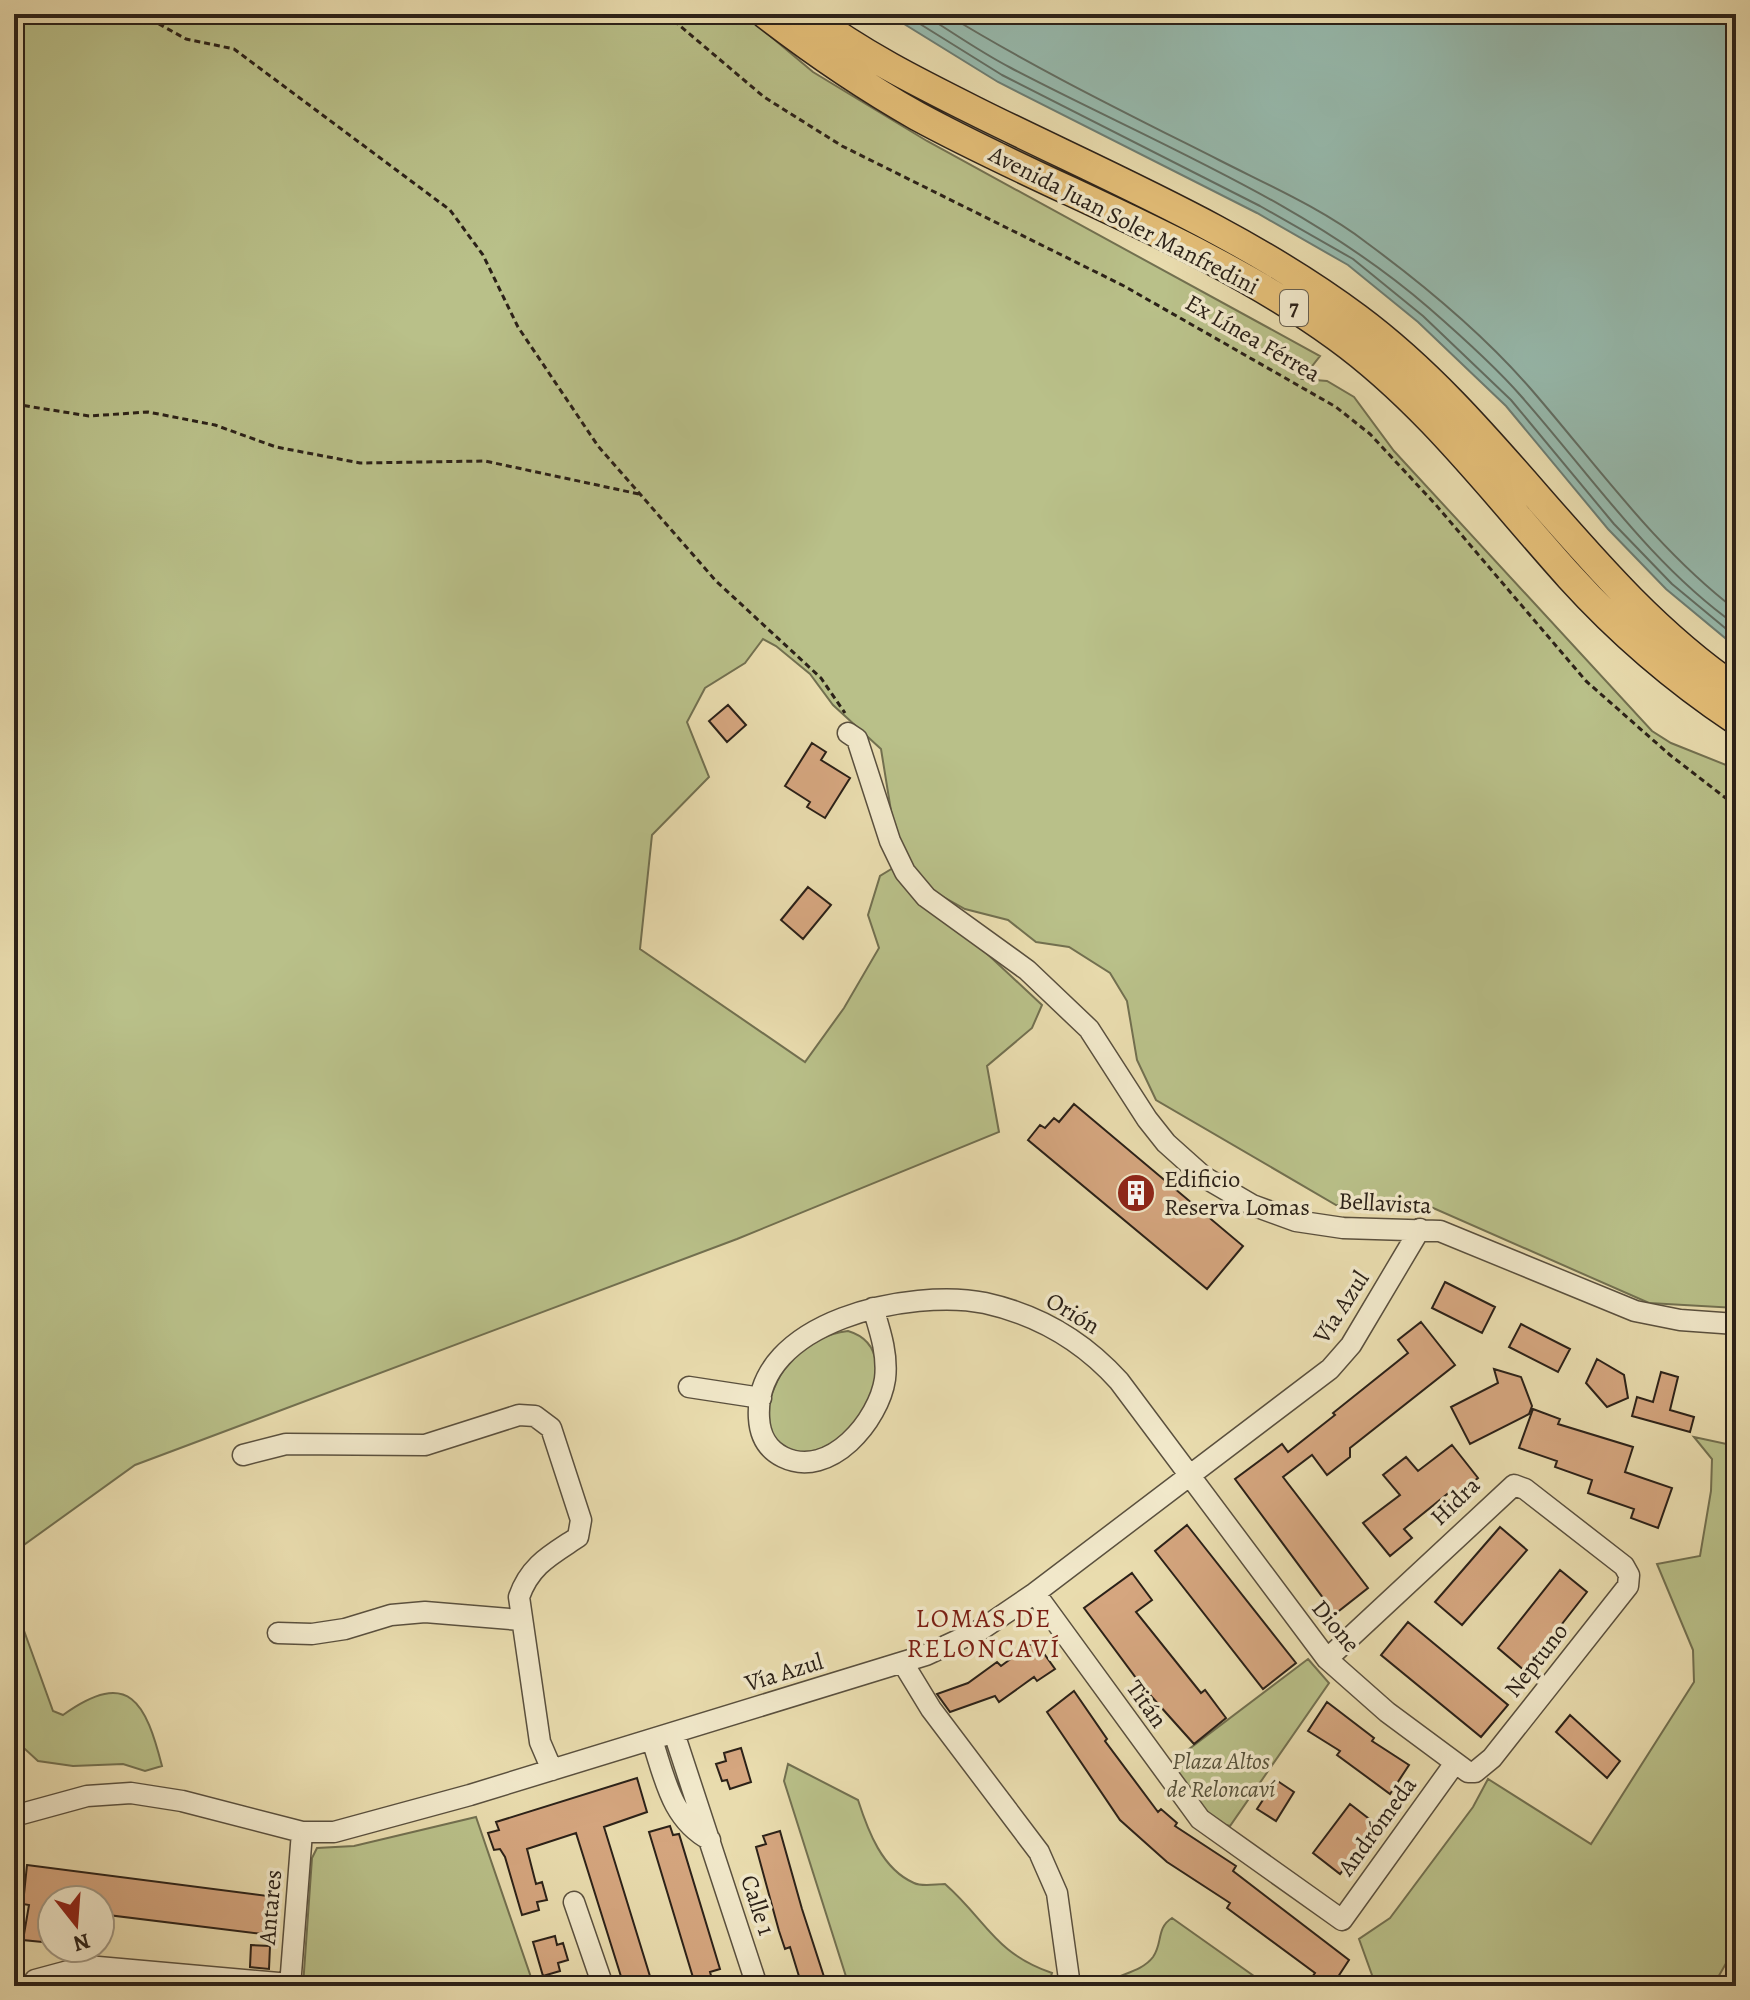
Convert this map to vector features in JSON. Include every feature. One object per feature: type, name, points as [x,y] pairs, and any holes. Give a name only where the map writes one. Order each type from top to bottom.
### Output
[{"type":"highway","name":"Avenida Juan Soler Manfredini","points":[[765,14],[819,55],[917,115],[1240,277],[1339,338],[1415,403],[1603,611],[1679,679],[1736,720]]},
{"type":"highway","name":"Avenida Juan Soler Manfredini","points":[[808,14],[920,85],[1255,253],[1359,319],[1436,385],[1618,591],[1679,647],[1736,689]]},
{"type":"street","name":"Bellavista","points":[[848,733],[857,739],[890,841],[905,872],[926,897],[1027,970],[1089,1029],[1166,1143],[1217,1185],[1252,1205],[1296,1221],[1343,1228],[1440,1231],[1649,1315],[1736,1324]]},
{"type":"street","name":"Vía Azul","points":[[14,1816],[87,1796],[131,1793],[182,1801],[302,1832],[352,1828],[903,1663],[968,1636],[1035,1593],[1191,1478],[1343,1357],[1420,1229]]},
{"type":"street","name":"Orión","points":[[761,1398],[774,1367],[795,1345],[820,1329],[873,1308],[916,1299],[961,1299],[1005,1308],[1049,1325],[1104,1364],[1191,1478]]},
{"type":"street","points":[[689,1387],[761,1398],[759,1421],[765,1441],[773,1451],[790,1460],[815,1460],[853,1439],[875,1410],[885,1383],[885,1355],[873,1308]]},
{"type":"street","points":[[243,1455],[286,1444],[425,1445],[519,1415],[535,1416],[551,1428],[581,1520],[578,1537],[536,1564],[525,1579],[519,1597],[540,1742],[552,1770]]},
{"type":"street","name":"Dione","points":[[1191,1478],[1327,1659],[1387,1712],[1468,1772],[1475,1772]]},
{"type":"street","name":"Hidra","points":[[1327,1659],[1514,1485],[1525,1489],[1624,1566],[1629,1575]]},
{"type":"street","name":"Neptuno","points":[[1475,1772],[1492,1758],[1628,1586],[1629,1575]]},
{"type":"street","name":"Titán","points":[[1035,1593],[1200,1819],[1342,1920]]},
{"type":"street","points":[[278,1633],[312,1634],[345,1629],[391,1615],[425,1612],[521,1620]]},
{"type":"street","points":[[903,1663],[931,1709],[1039,1852],[1057,1893],[1070,1986]]},
{"type":"street","name":"Calle 1","points":[[674,1733],[757,1986]]},
{"type":"street","points":[[652,1740],[678,1813],[692,1829],[710,1840]]},
{"type":"street","name":"Andrómeda","points":[[1342,1920],[1455,1763]]},
{"type":"street","name":"Antares","points":[[290,1985],[302,1832]]},
{"type":"street","points":[[574,1902],[603,1986]]},
{"type":"street","points":[[35,1980],[87,1966],[290,1985]]},
{"type":"path","points":[[141,14],[186,39],[234,49],[450,210],[483,255],[518,327],[598,446],[716,581],[821,678],[844,710],[848,733]]},
{"type":"path","name":"Ex Línea Férrea","points":[[666,14],[764,97],[842,146],[1124,286],[1336,407],[1370,434],[1436,505],[1586,681],[1670,755],[1736,806]]},
{"type":"path","points":[[14,404],[89,416],[148,412],[215,425],[276,447],[360,463],[485,461],[639,494]]},
{"type":"green space","points":[[14,14],[744,14],[813,72],[927,141],[1320,356],[1302,379],[1327,381],[1354,397],[1394,451],[1652,731],[1671,743],[1736,769],[1736,1308],[1649,1303],[1431,1207],[1336,1205],[1156,1100],[1137,1060],[1127,1001],[1110,973],[1069,947],[1036,942],[1008,920],[965,909],[922,885],[908,868],[892,817],[881,749],[833,705],[810,674],[763,639],[745,663],[705,688],[687,722],[709,777],[652,835],[640,949],[805,1062],[844,1008],[879,948],[868,915],[880,876],[893,868],[917,902],[982,949],[1042,1005],[1032,1028],[987,1066],[999,1132],[737,1239],[135,1465],[14,1552]]},
{"type":"green space","points":[[848,1331],[868,1343],[876,1363],[874,1386],[864,1410],[847,1431],[827,1446],[804,1452],[781,1445],[773,1437],[768,1416],[778,1380],[790,1362],[809,1346],[824,1337]]},
{"type":"green space","points":[[1694,1437],[1736,1446],[1736,1946],[1713,1986],[1376,1986],[1359,1939],[1390,1918],[1473,1807],[1488,1779],[1591,1844],[1694,1682],[1693,1650],[1657,1564],[1700,1556],[1711,1491],[1712,1459]]},
{"type":"green space","points":[[14,1603],[53,1711],[63,1715],[104,1694],[120,1694],[132,1699],[149,1725],[162,1766],[145,1771],[123,1764],[73,1766],[38,1761],[25,1749],[14,1752]]},
{"type":"green space","name":"Plaza Altos de Reloncaví","points":[[1308,1659],[1329,1683],[1230,1826],[1215,1822],[1168,1765]]},
{"type":"green space","points":[[788,1764],[858,1800],[878,1848],[893,1868],[917,1884],[945,1884],[1004,1946],[1032,1965],[1052,1973],[1048,1986],[849,1986],[784,1781]]},
{"type":"green space","points":[[476,1817],[534,1986],[303,1986],[312,1858],[317,1848],[354,1846]]},
{"type":"green space","points":[[1172,1918],[1268,1986],[1102,1986],[1148,1962],[1156,1952],[1164,1926]]},
{"type":"water","points":[[888,14],[1736,14],[1736,647],[1666,589],[1608,529],[1506,406],[1418,322],[1348,265],[1257,213],[998,82]]},
{"type":"building","points":[[728,705],[746,725],[727,742],[709,721]]},
{"type":"building","points":[[812,743],[826,752],[821,760],[850,778],[825,818],[807,807],[810,802],[785,786]]},
{"type":"building","points":[[808,887],[831,905],[803,939],[781,920]]},
{"type":"building","name":"Edificio Reserva Lomas","points":[[1074,1104],[1243,1246],[1207,1289],[1028,1140],[1040,1125],[1045,1128],[1054,1118],[1059,1122]]},
{"type":"building","points":[[1445,1282],[1495,1307],[1482,1333],[1432,1308]]},
{"type":"building","points":[[1421,1322],[1455,1365],[1350,1448],[1350,1457],[1327,1475],[1312,1455],[1283,1477],[1368,1588],[1335,1614],[1235,1479],[1282,1444],[1288,1452],[1335,1415],[1333,1413],[1408,1353],[1398,1340]]},
{"type":"building","points":[[1521,1324],[1570,1349],[1558,1372],[1509,1347]]},
{"type":"building","points":[[1597,1359],[1624,1375],[1628,1398],[1607,1407],[1586,1383]]},
{"type":"building","points":[[1494,1369],[1521,1377],[1532,1406],[1529,1414],[1470,1444],[1451,1407],[1498,1383]]},
{"type":"building","points":[[1661,1372],[1678,1377],[1670,1410],[1694,1417],[1690,1432],[1632,1416],[1637,1397],[1653,1402]]},
{"type":"building","points":[[1533,1409],[1560,1419],[1558,1424],[1633,1447],[1625,1472],[1672,1488],[1658,1528],[1631,1518],[1634,1509],[1588,1493],[1592,1480],[1555,1467],[1557,1461],[1519,1448]]},
{"type":"building","points":[[1452,1445],[1478,1478],[1455,1496],[1451,1491],[1404,1529],[1412,1538],[1390,1556],[1363,1523],[1400,1495],[1383,1475],[1406,1457],[1418,1471]]},
{"type":"building","points":[[1187,1525],[1296,1663],[1263,1689],[1155,1551]]},
{"type":"building","points":[[1500,1527],[1527,1550],[1462,1625],[1435,1602]]},
{"type":"building","points":[[1560,1570],[1587,1592],[1525,1671],[1498,1648]]},
{"type":"building","points":[[1132,1573],[1152,1600],[1136,1612],[1201,1693],[1205,1690],[1226,1718],[1194,1744],[1142,1686],[1084,1608]]},
{"type":"building","points":[[1408,1622],[1508,1705],[1481,1737],[1381,1655]]},
{"type":"building","points":[[1035,1641],[1055,1669],[1037,1681],[1034,1677],[999,1702],[995,1696],[950,1712],[937,1694],[968,1683],[997,1662],[1001,1666]]},
{"type":"building","points":[[1074,1691],[1107,1739],[1105,1741],[1158,1812],[1161,1809],[1177,1823],[1175,1826],[1236,1866],[1233,1871],[1349,1960],[1332,1986],[1312,1977],[1315,1973],[1227,1908],[1230,1903],[1167,1862],[1120,1820],[1047,1712]]},
{"type":"building","points":[[1327,1702],[1374,1738],[1372,1741],[1409,1765],[1390,1794],[1337,1755],[1340,1751],[1308,1731]]},
{"type":"building","points":[[1570,1715],[1620,1761],[1607,1778],[1556,1732]]},
{"type":"building","points":[[741,1748],[751,1782],[730,1789],[727,1780],[722,1781],[716,1764],[726,1761],[724,1753]]},
{"type":"building","points":[[637,1778],[647,1812],[604,1827],[653,1986],[624,1986],[576,1833],[527,1849],[536,1884],[542,1882],[547,1900],[537,1902],[539,1910],[522,1915],[505,1857],[500,1849],[494,1850],[488,1833],[499,1830],[496,1822]]},
{"type":"building","points":[[1276,1780],[1294,1792],[1276,1821],[1257,1809]]},
{"type":"building","points":[[1350,1804],[1377,1825],[1340,1874],[1313,1853]]},
{"type":"building","points":[[670,1826],[673,1835],[679,1834],[720,1969],[710,1972],[712,1979],[695,1984],[649,1832]]},
{"type":"building","points":[[780,1831],[827,1986],[802,1986],[790,1947],[785,1949],[779,1931],[756,1847],[766,1844],[763,1836]]},
{"type":"building","points":[[27,1865],[268,1896],[263,1934],[116,1916],[116,1884],[36,1884],[36,1941],[23,1940],[29,1905],[23,1904]]},
{"type":"building","points":[[555,1936],[557,1945],[563,1943],[568,1960],[558,1963],[560,1971],[543,1976],[533,1942]]},
{"type":"building","points":[[251,1945],[270,1946],[269,1969],[250,1967]]},
{"type":"place","name":"Edificio Reserva Lomas","points":[[1136,1193]]},
{"type":"district","name":"LOMAS DE RELONCAVÍ","points":[[984,1633]]}]
